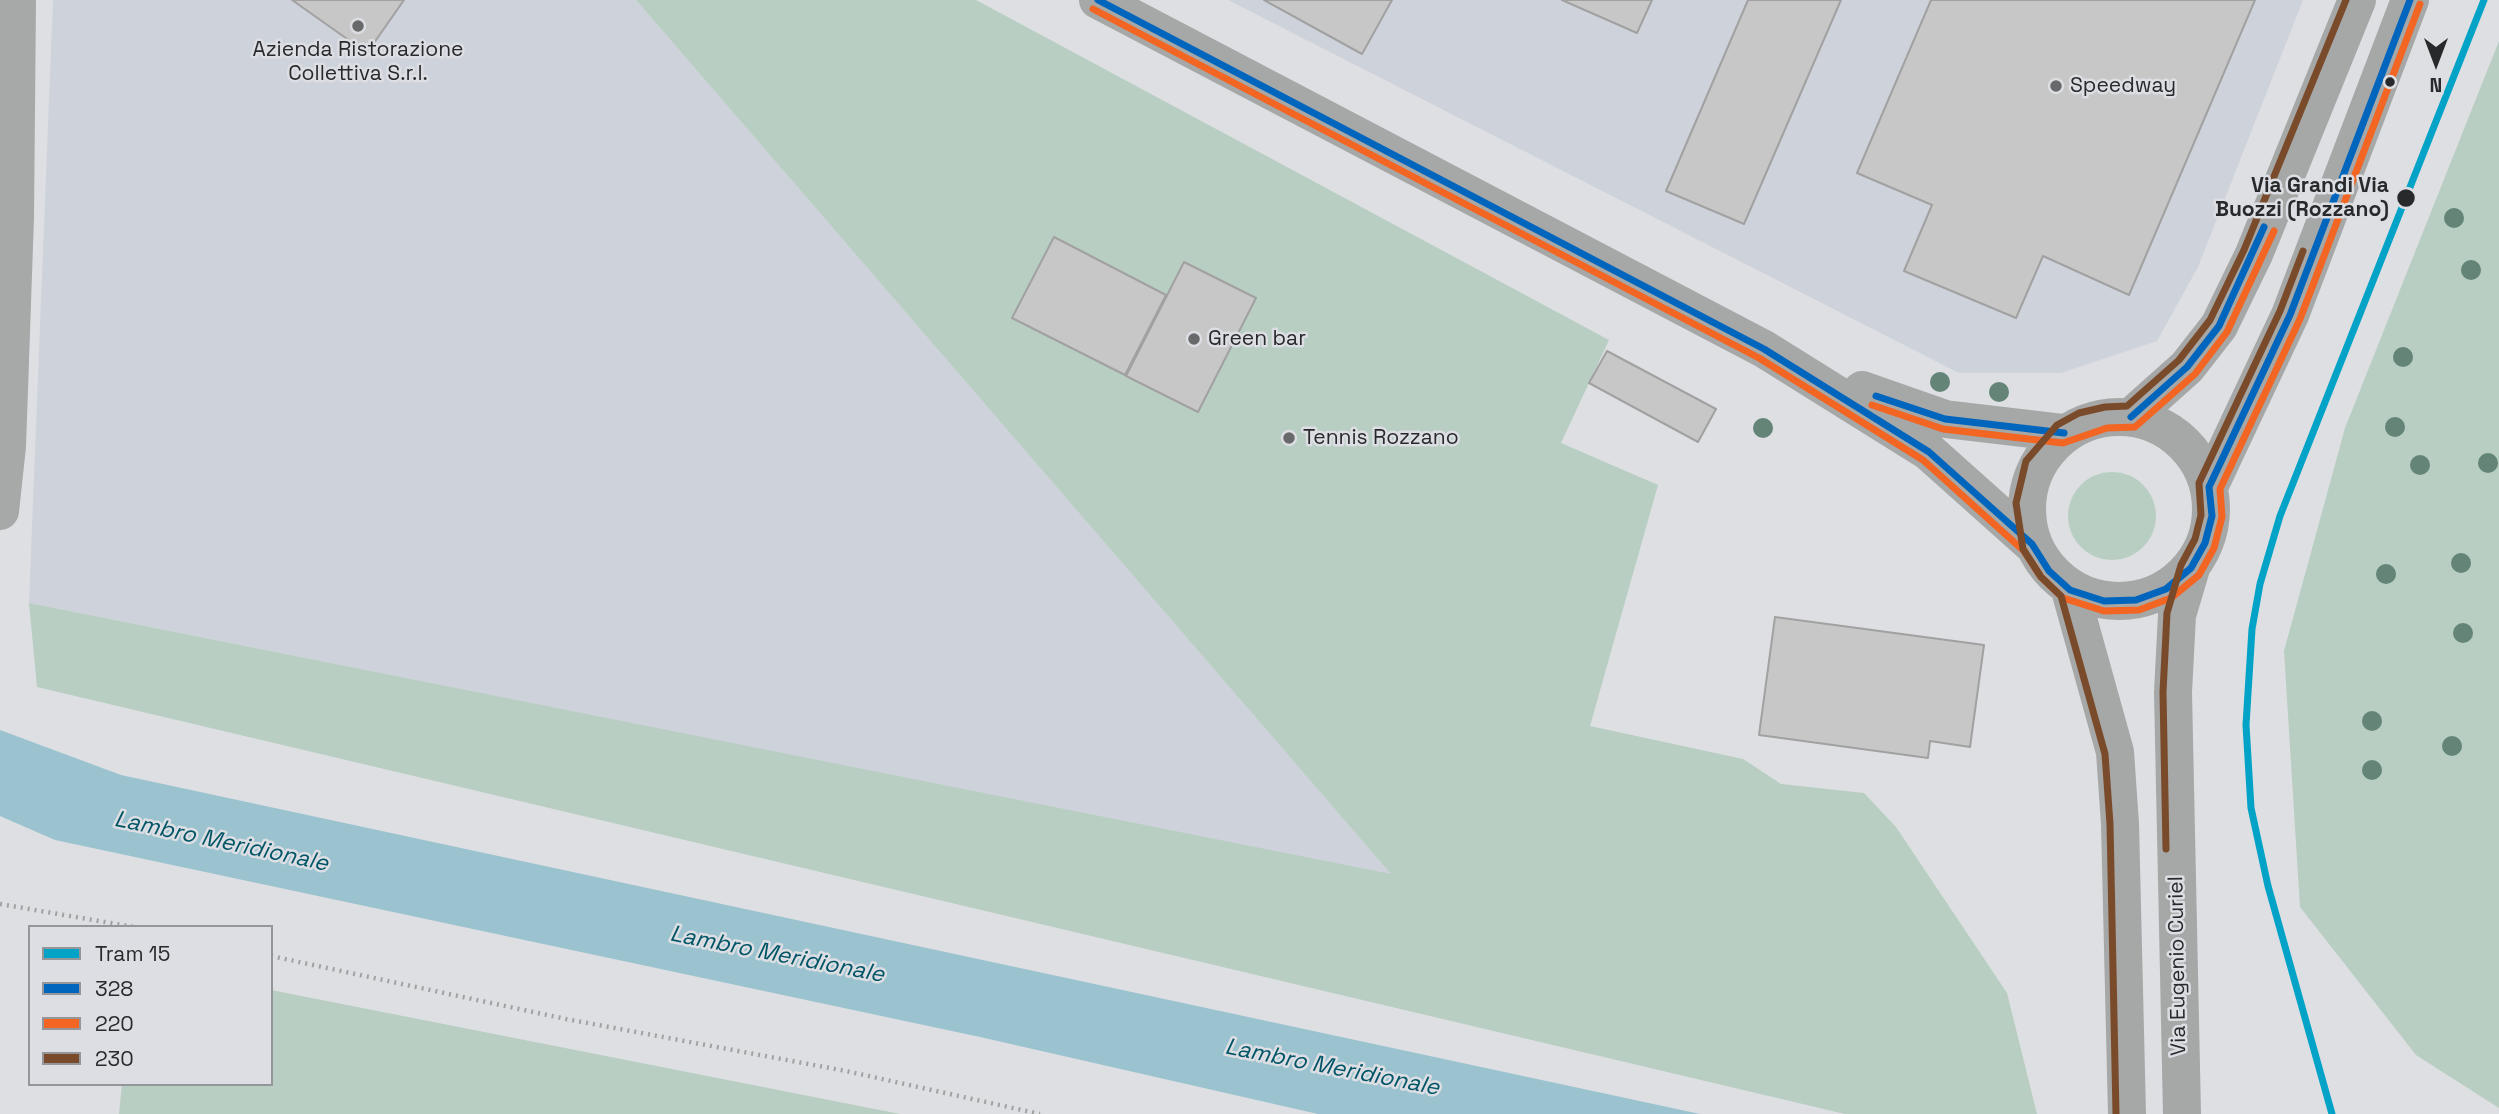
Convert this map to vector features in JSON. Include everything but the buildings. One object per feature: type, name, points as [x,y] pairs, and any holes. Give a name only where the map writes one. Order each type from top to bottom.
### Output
[{"type":"main road","points":[[1098,0],[1765,349],[1929,452],[2032,544],[2049,571],[2070,590],[2104,601],[2136,600],[2166,589],[2190,568],[2205,543],[2211,516],[2210,487],[2199,461],[2181,439],[2158,424],[2131,417],[2106,417],[2082,423],[2064,433],[2035,466],[2026,505],[2032,544]]},
{"type":"main road","points":[[2131,417],[2187,368],[2219,326],[2254,254],[2357,0]]},
{"type":"main road","points":[[2210,487],[2290,315],[2410,0]]},
{"type":"main road","points":[[1765,349],[1903,407],[1945,419],[2064,433]]},
{"type":"main road","name":"Via Eugenio Curiel","points":[[2182,1114],[2173,691],[2177,615],[2190,568]]},
{"type":"main road","points":[[2070,590],[2115,752],[2120,824],[2127,1114]]},
{"type":"street","points":[[0,511],[7,446],[15,217],[17,0]]},
{"type":"path","points":[[0,904],[122,925]]},
{"type":"path","points":[[273,956],[566,1018],[846,1071],[1040,1114]]},
{"type":"shaded area","points":[[53,0],[636,0],[1392,875],[29,603]]},
{"type":"shaded area","points":[[1228,0],[2303,0],[2198,267],[2157,341],[2061,373],[1959,373]]},
{"type":"green space","points":[[636,0],[976,0],[1609,340],[1561,443],[1658,485],[1590,726],[1743,759],[1781,784],[1864,793],[1896,827],[2007,993],[2037,1114],[1845,1114],[37,687],[29,603],[1391,874]]},
{"type":"green space","points":[[2499,41],[2499,1108],[2416,1055],[2300,907],[2284,651],[2345,428]]},
{"type":"green space","points":[[2112,472],[2137,479],[2149,491],[2156,516],[2149,541],[2137,553],[2112,560],[2087,553],[2075,541],[2068,516],[2075,491],[2087,479]]},
{"type":"green space","points":[[273,990],[900,1114],[119,1114],[122,1086],[273,1086]]},
{"type":"water","name":"Lambro Meridionale","points":[[0,730],[121,775],[1700,1114],[1318,1114],[980,1037],[55,840],[0,816]]},
{"type":"tram line","name":"15","points":[[2332,1114],[2268,886],[2251,808],[2246,725],[2252,629],[2260,584],[2280,516],[2484,0]]},
{"type":"transit line","name":"328","points":[[1098,0],[1764,349],[1929,452],[2032,544],[2049,571],[2070,590],[2104,601],[2136,600],[2166,589],[2191,568],[2205,543],[2212,516],[2209,487],[2290,315],[2410,0]]},
{"type":"transit line","name":"230","points":[[2116,1114],[2110,824],[2105,754],[2061,596],[2041,577],[2023,549],[2016,503],[2026,461],[2057,425],[2079,413],[2105,407],[2127,406],[2179,360],[2210,320],[2244,250],[2346,0]]},
{"type":"transit line","name":"220","points":[[1093,9],[1759,358],[1923,460],[2024,551],[2041,577],[2063,598],[2104,611],[2139,610],[2171,598],[2199,575],[2214,548],[2222,517],[2220,489],[2300,319],[2420,4]]},
{"type":"transit line","name":"328","points":[[2131,417],[2187,367],[2219,326],[2264,227]]},
{"type":"transit line","name":"220","points":[[1872,405],[1943,429],[2063,443],[2107,428],[2135,427],[2195,374],[2227,332],[2274,231]]},
{"type":"transit line","name":"230","points":[[2166,849],[2163,692],[2167,613],[2181,565],[2195,539],[2201,515],[2199,483],[2280,311],[2303,251]]},
{"type":"transit line","name":"328","points":[[1876,396],[1945,419],[2064,433]]},
{"type":"place","name":"Azienda Ristorazione Collettiva S.r.l.","points":[[358,26]]},
{"type":"place","name":"Speedway","points":[[2056,86]]},
{"type":"place","name":"Via Grandi Via Buozzi (Rozzano)","points":[[2406,198]]},
{"type":"place","name":"Green bar","points":[[1194,339]]},
{"type":"place","name":"Tennis Rozzano","points":[[1289,438]]}]
